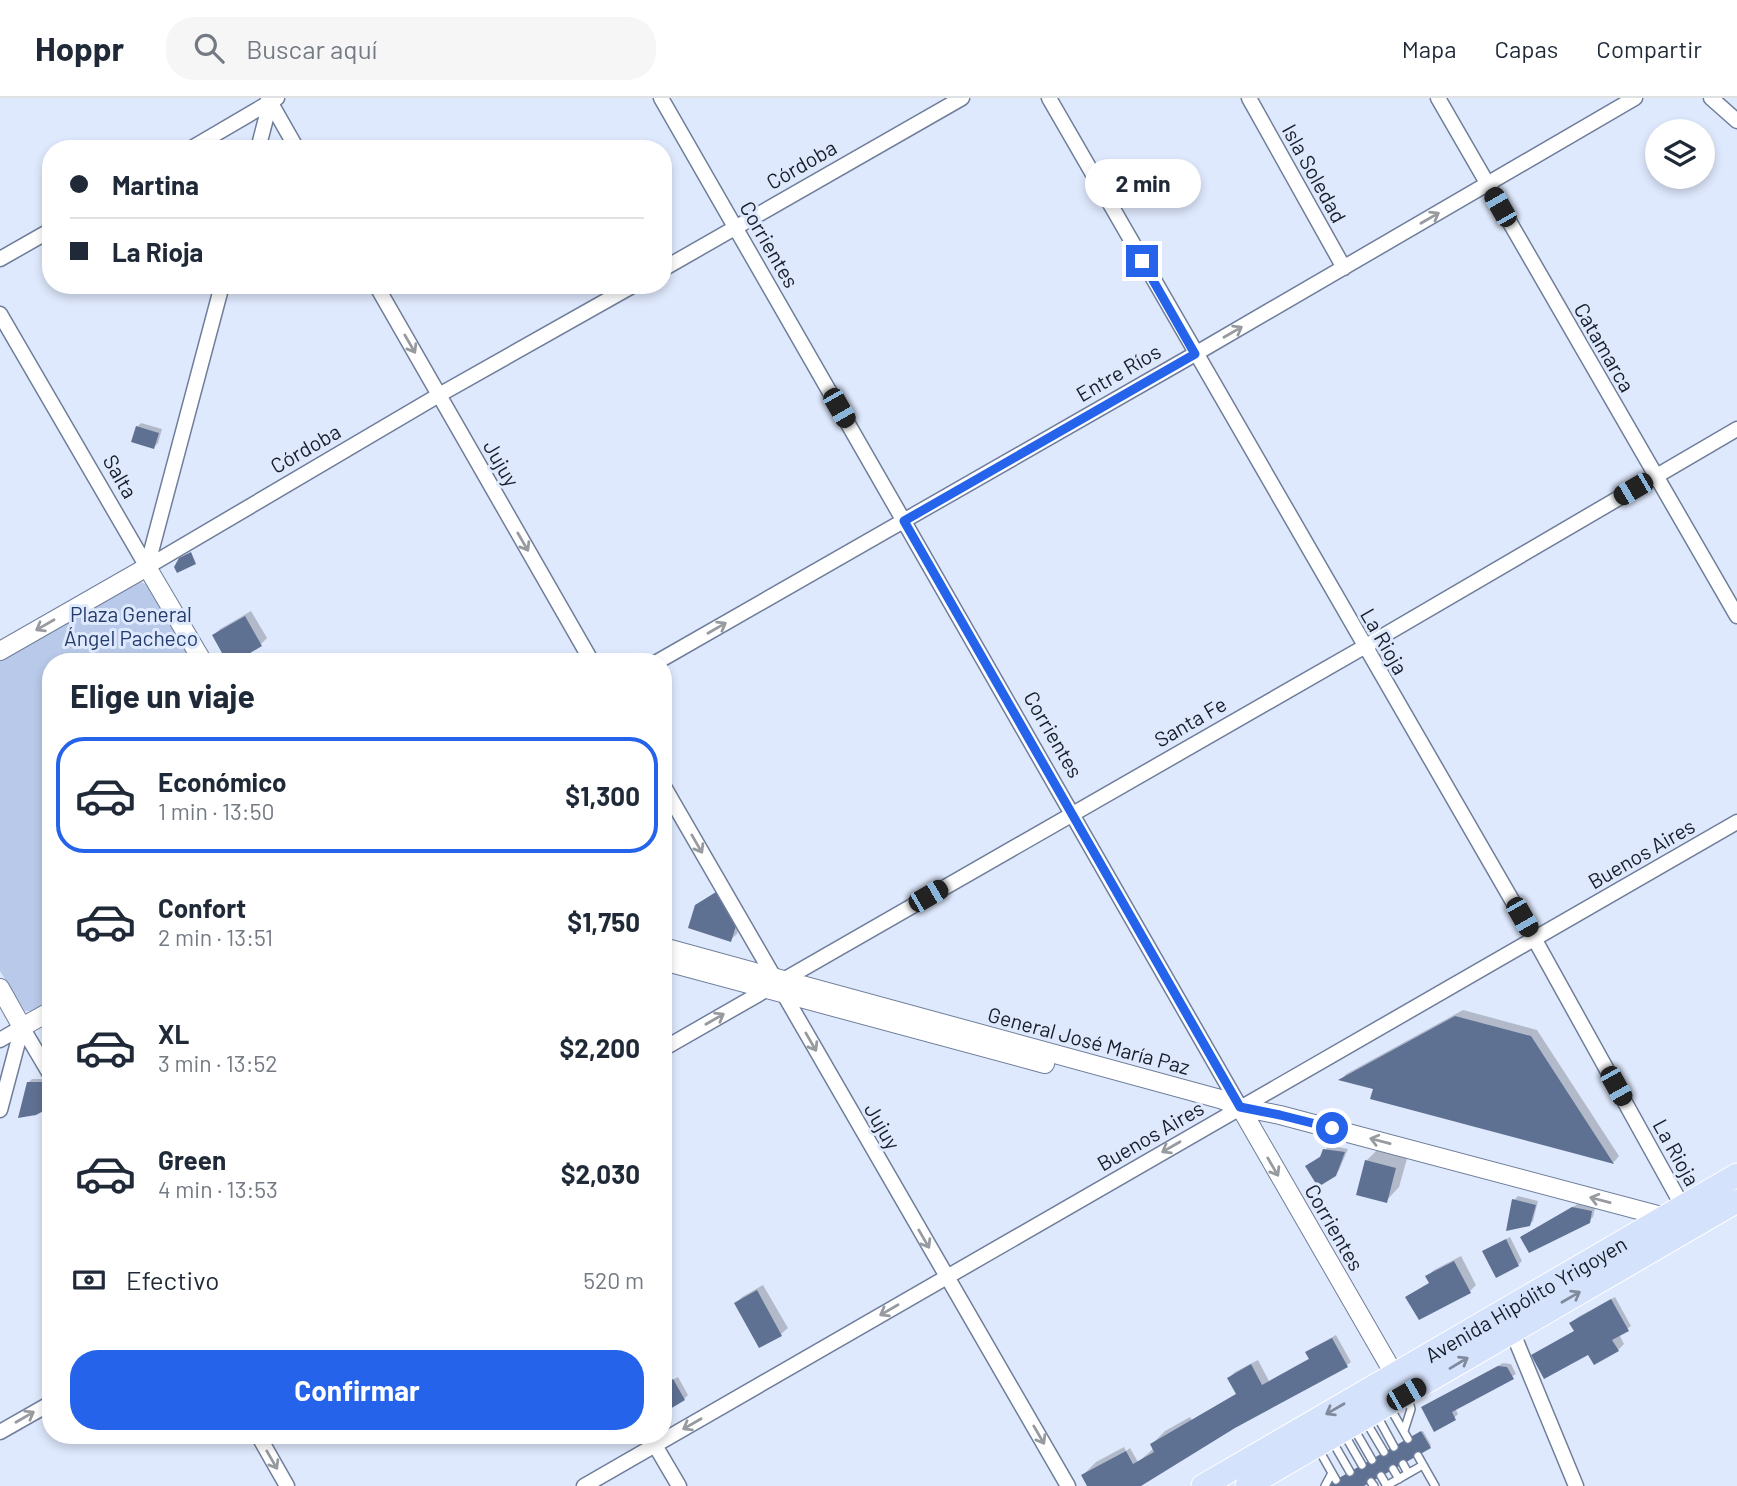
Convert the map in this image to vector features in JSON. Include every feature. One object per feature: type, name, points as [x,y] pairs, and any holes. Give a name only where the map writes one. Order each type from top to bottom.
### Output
[{"type":"main road","name":"Avenida Hipólito Yrigoyen","points":[[1203,1486],[1271,1470],[1363,1416],[1674,1212],[1737,1175]]},
{"type":"main road","name":"Avenida Hipólito Yrigoyen","points":[[1247,1486],[1363,1416],[1737,1201]]},
{"type":"street","name":"Corrientes","points":[[661,98],[1072,812],[1238,1113],[1363,1416]]},
{"type":"street","name":"Córdoba","points":[[672,264],[962,98]]},
{"type":"street","name":"La Rioja","points":[[1049,98],[1535,940],[1674,1212]]},
{"type":"street","name":"Isla Soledad","points":[[1249,98],[1344,268]]},
{"type":"street","name":"Catamarca","points":[[1438,98],[1737,616]]},
{"type":"street","name":"Entre Ríos","points":[[672,653],[1635,98]]},
{"type":"street","points":[[1711,98],[1737,121]]},
{"type":"street","points":[[205,140],[272,99]]},
{"type":"street","points":[[261,140],[272,99]]},
{"type":"street","points":[[272,99],[293,140]]},
{"type":"street","points":[[0,259],[42,235]]},
{"type":"street","points":[[147,567],[220,294]]},
{"type":"street","name":"Jujuy","points":[[381,294],[587,653]]},
{"type":"street","name":"Córdoba","points":[[0,650],[618,294]]},
{"type":"street","name":"Salta","points":[[0,314],[198,653]]},
{"type":"street","name":"Santa Fe","points":[[672,1044],[1072,812],[1364,647],[1737,429]]},
{"type":"street","name":"Jujuy","points":[[672,801],[1068,1486]]},
{"type":"street","name":"Buenos Aires","points":[[672,1429],[1238,1113],[1737,822]]},
{"type":"street","name":"General José María Paz","points":[[672,950],[776,984]]},
{"type":"street","name":"General José María Paz","points":[[672,963],[776,984],[1207,1095],[1238,1113],[1280,1115],[1674,1212]]},
{"type":"street","points":[[0,988],[42,1061]]},
{"type":"street","points":[[0,1040],[42,1016]]},
{"type":"street","points":[[0,1110],[22,1027]]},
{"type":"street","points":[[1512,1331],[1576,1486]]},
{"type":"street","points":[[0,1432],[42,1407]]},
{"type":"street","points":[[263,1444],[287,1486]]},
{"type":"street","name":"Buenos Aires","points":[[584,1486],[646,1444]]},
{"type":"street","points":[[654,1444],[679,1486]]},
{"type":"lane","points":[[1363,1416],[1411,1409],[1404,1431]]},
{"type":"lane","points":[[1363,1416],[1404,1431],[1408,1439]]},
{"type":"lane","points":[[1363,1416],[1394,1447]]},
{"type":"lane","points":[[1363,1416],[1384,1452]]},
{"type":"lane","points":[[1363,1416],[1372,1460]]},
{"type":"lane","points":[[1362,1465],[1363,1416]]},
{"type":"lane","points":[[1350,1472],[1363,1416]]},
{"type":"lane","points":[[1325,1486],[1334,1476],[1363,1416]]},
{"type":"lane","points":[[1418,1455],[1435,1486]]},
{"type":"lane","points":[[1403,1464],[1408,1474]]},
{"type":"lane","points":[[1381,1476],[1386,1486],[1423,1465]]},
{"type":"lane","points":[[1394,1469],[1399,1479]]},
{"type":"green space","name":"Plaza General Ángel Pacheco","points":[[139,581],[149,586],[188,653],[42,653],[42,1006],[33,1011],[25,1011],[0,971],[0,659]]},
{"type":"building","points":[[136,426],[159,433],[154,449],[131,442]]},
{"type":"building","points":[[191,552],[196,564],[177,573],[174,567],[179,558]]},
{"type":"building","points":[[245,616],[262,646],[250,653],[222,653],[212,635]]},
{"type":"building","points":[[716,892],[736,926],[731,942],[688,928],[695,905]]},
{"type":"building","points":[[1455,1016],[1531,1036],[1614,1164],[1370,1099],[1373,1089],[1338,1080]]},
{"type":"building","points":[[27,1082],[42,1082],[42,1112],[18,1118]]},
{"type":"building","points":[[1323,1149],[1345,1152],[1336,1176],[1318,1187],[1305,1166],[1320,1157]]},
{"type":"building","points":[[1365,1160],[1396,1168],[1387,1203],[1356,1195]]},
{"type":"building","points":[[1512,1199],[1536,1205],[1530,1226],[1506,1231]]},
{"type":"building","points":[[1572,1207],[1592,1211],[1590,1223],[1529,1253],[1520,1237]]},
{"type":"building","points":[[1506,1239],[1519,1266],[1496,1278],[1482,1251]]},
{"type":"building","points":[[1454,1261],[1471,1293],[1419,1320],[1405,1297],[1429,1283],[1425,1276]]},
{"type":"building","points":[[757,1290],[782,1336],[759,1348],[734,1303]]},
{"type":"building","points":[[1611,1299],[1629,1331],[1612,1340],[1619,1351],[1594,1365],[1588,1355],[1544,1379],[1531,1355],[1574,1331],[1569,1323]]},
{"type":"building","points":[[1332,1338],[1348,1367],[1235,1428],[1141,1486],[1087,1486],[1081,1475],[1126,1451],[1133,1464],[1154,1452],[1150,1444],[1236,1394],[1227,1378],[1251,1364],[1262,1385],[1309,1359],[1305,1352]]},
{"type":"building","points":[[1498,1366],[1507,1367],[1514,1379],[1452,1412],[1456,1420],[1434,1432],[1421,1407]]},
{"type":"building","points":[[672,1380],[685,1400],[672,1408]]},
{"type":"building","points":[[1421,1431],[1431,1448],[1364,1486],[1325,1486]]},
{"type":"route","points":[[1142,261],[1195,354],[904,521],[1240,1107],[1332,1128]]}]
